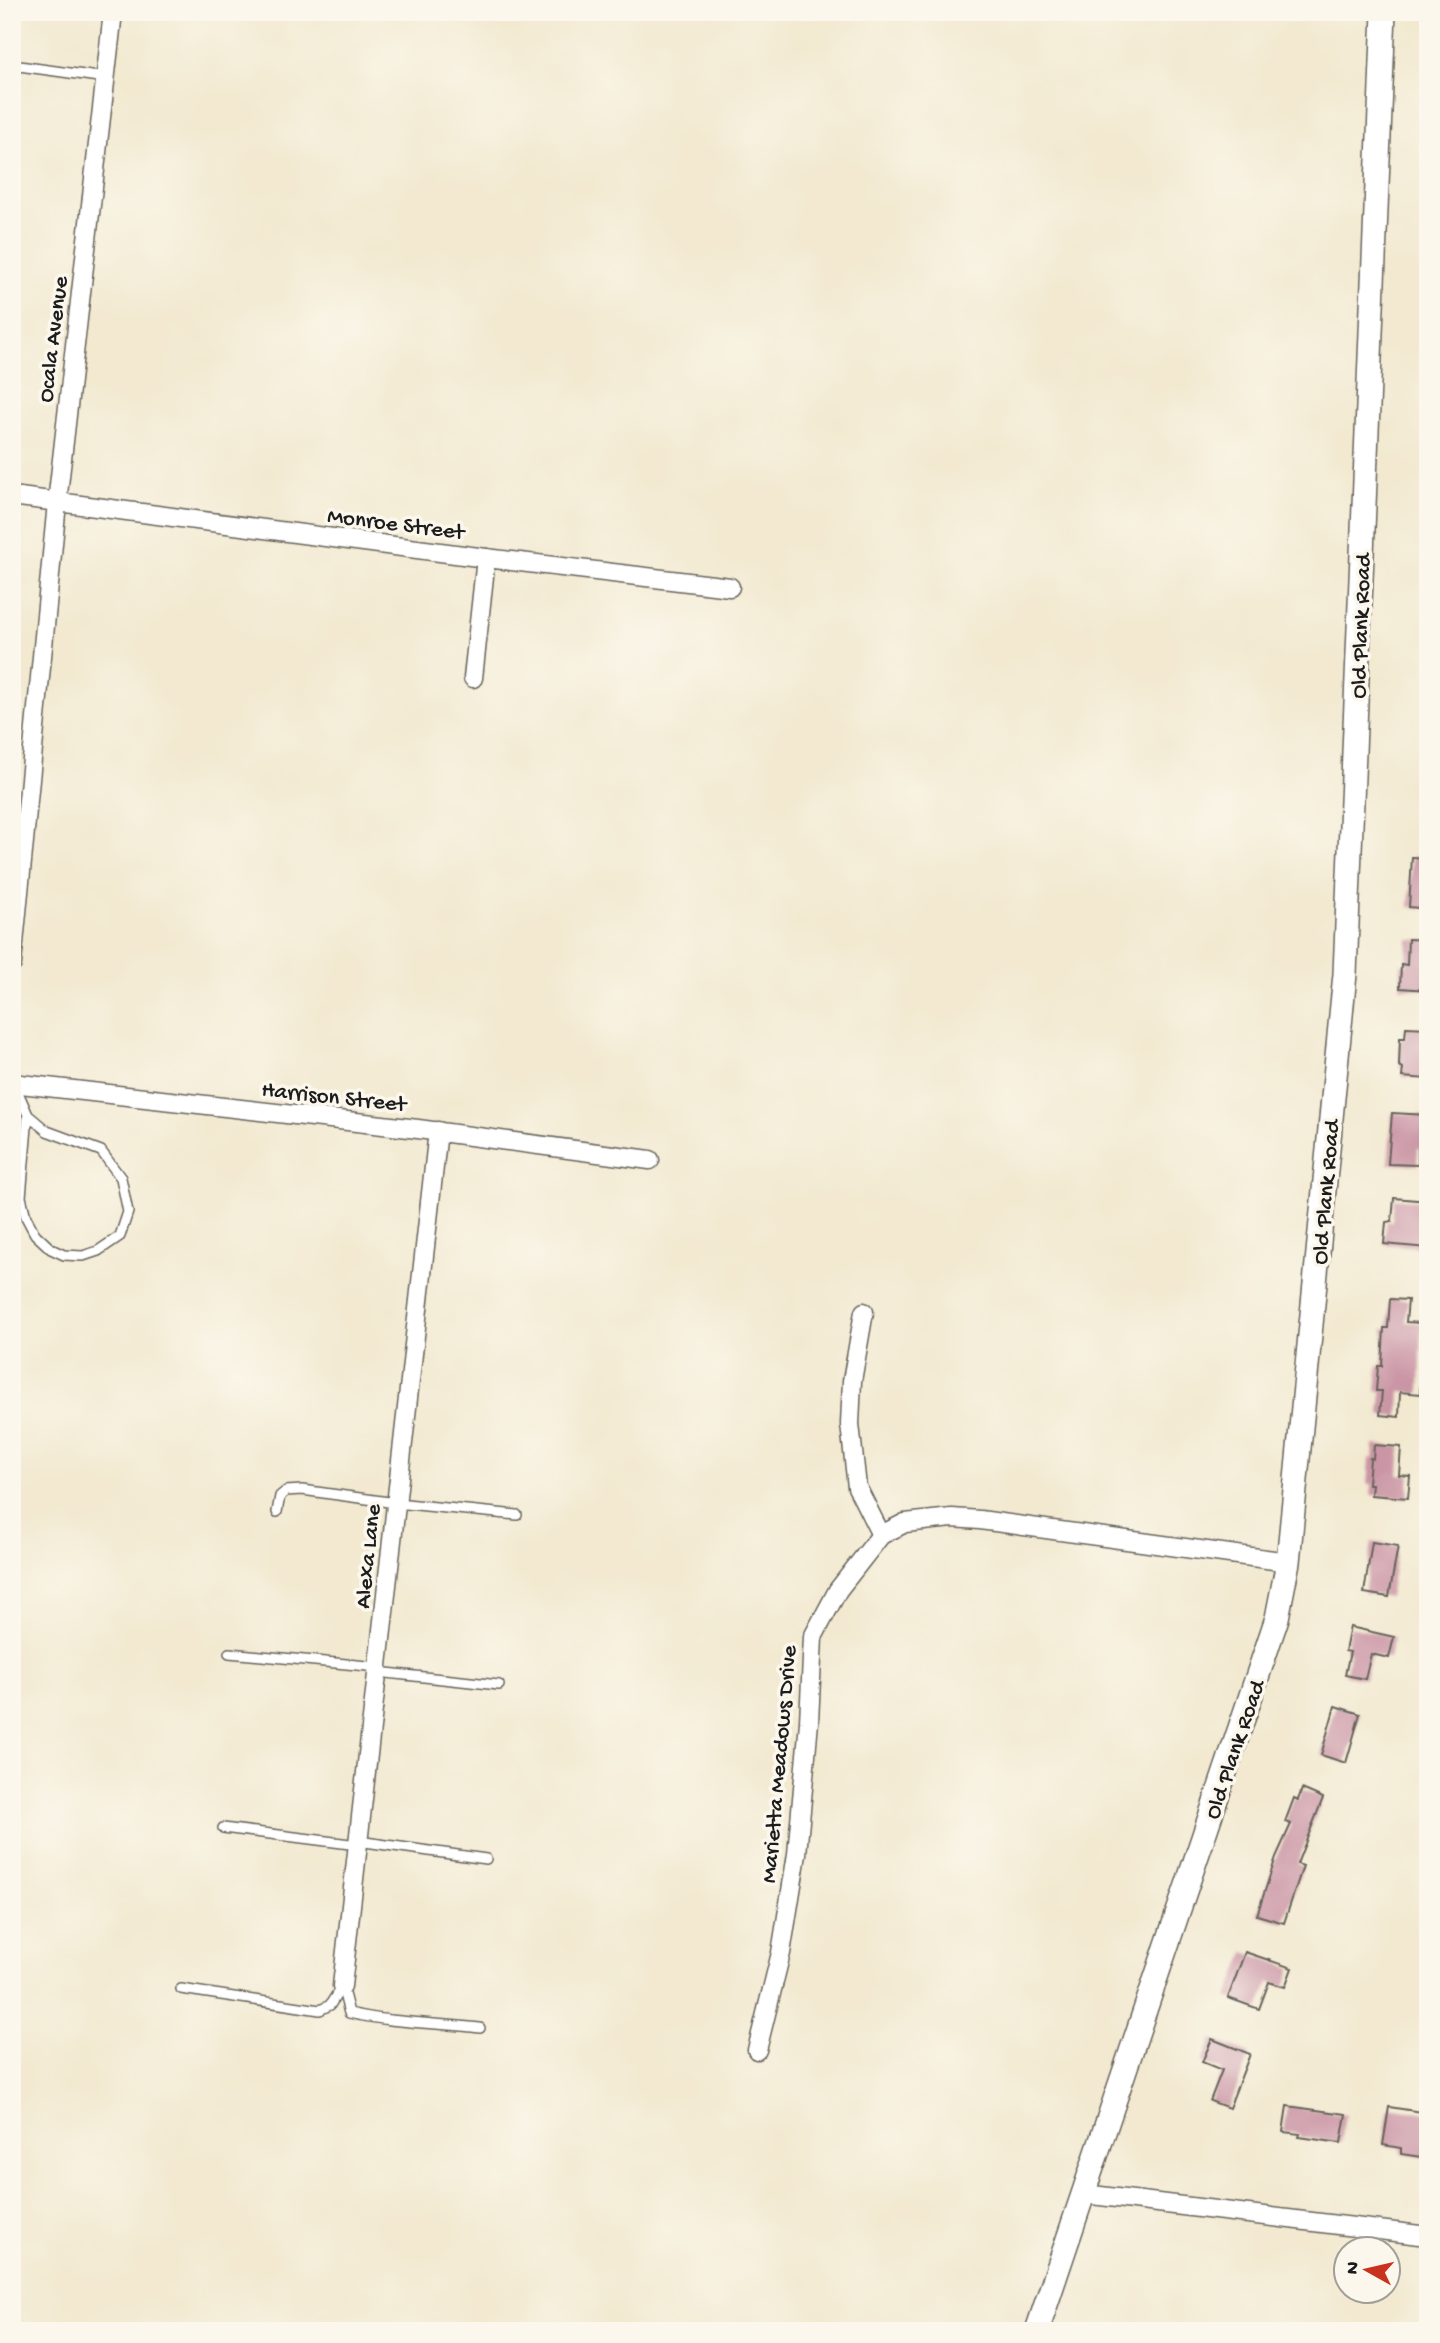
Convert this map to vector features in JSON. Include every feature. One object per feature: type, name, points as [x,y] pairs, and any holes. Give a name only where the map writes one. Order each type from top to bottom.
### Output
[{"type":"street","name":"Ocala Avenue","points":[[12,964],[57,503],[113,12]]},
{"type":"street","name":"Old Plank Road","points":[[1037,2331],[1277,1618],[1288,1562],[1345,974],[1384,12]]},
{"type":"street","name":"Monroe Street","points":[[12,496],[730,587]]},
{"type":"street","points":[[473,678],[486,558]]},
{"type":"street","name":"Harrison Street","points":[[13,1083],[438,1131],[650,1160]]},
{"type":"street","name":"Alexa Lane","points":[[342,1986],[438,1131]]},
{"type":"street","points":[[864,1312],[852,1381],[850,1424],[858,1488],[881,1535],[905,1523],[952,1518],[1288,1562]]},
{"type":"street","name":"Marietta Meadows Drive","points":[[757,2050],[781,1953],[797,1854],[809,1722],[813,1637],[838,1590],[881,1535]]},
{"type":"street","points":[[1084,2193],[1428,2236]]},
{"type":"lane","points":[[12,65],[106,78]]},
{"type":"lane","points":[[13,1083],[28,1115],[47,1130],[101,1151],[121,1178],[128,1212],[120,1236],[98,1251],[83,1256],[64,1255],[51,1249],[30,1226],[21,1196],[28,1115]]},
{"type":"lane","points":[[276,1512],[280,1496],[286,1491],[302,1490],[517,1515]]},
{"type":"lane","points":[[229,1653],[499,1685]]},
{"type":"lane","points":[[223,1828],[486,1858]]},
{"type":"lane","points":[[181,1989],[320,2010],[330,2005],[342,1986]]},
{"type":"lane","points":[[342,1986],[349,2012],[380,2020],[424,2021],[480,2028]]},
{"type":"building","points":[[1412,857],[1428,858],[1428,909],[1409,907]]},
{"type":"building","points":[[1408,939],[1428,940],[1428,990],[1400,988],[1401,964],[1407,965]]},
{"type":"building","points":[[1406,1027],[1428,1028],[1428,1079],[1402,1077],[1403,1068],[1399,1066],[1400,1038],[1405,1038]]},
{"type":"building","points":[[1392,1113],[1428,1115],[1428,1149],[1418,1148],[1418,1165],[1388,1164]]},
{"type":"building","points":[[1394,1198],[1428,1201],[1428,1248],[1384,1244],[1386,1222],[1392,1221]]},
{"type":"building","points":[[1390,1299],[1408,1300],[1406,1322],[1422,1323],[1420,1394],[1400,1392],[1399,1417],[1380,1415],[1382,1391],[1376,1391],[1378,1366],[1382,1366],[1384,1328],[1388,1328]]},
{"type":"building","points":[[1374,1445],[1401,1447],[1399,1475],[1410,1476],[1408,1498],[1371,1495],[1372,1484],[1368,1484]]},
{"type":"building","points":[[1372,1542],[1398,1546],[1389,1597],[1364,1593]]},
{"type":"building","points":[[1350,1627],[1394,1637],[1389,1658],[1371,1654],[1365,1679],[1345,1675],[1350,1652],[1345,1651]]},
{"type":"building","points":[[1335,1706],[1360,1714],[1346,1763],[1321,1755]]},
{"type":"building","points":[[1302,1789],[1323,1798],[1297,1864],[1303,1866],[1284,1923],[1257,1915],[1276,1857],[1291,1824],[1285,1822],[1294,1798],[1298,1800]]},
{"type":"building","points":[[1245,1952],[1292,1968],[1285,1987],[1269,1982],[1259,2009],[1228,1998]]},
{"type":"building","points":[[1212,2039],[1250,2054],[1229,2108],[1210,2101],[1222,2070],[1202,2062]]},
{"type":"building","points":[[1287,2106],[1346,2114],[1341,2143],[1283,2132]]},
{"type":"building","points":[[1389,2107],[1428,2113],[1428,2158],[1401,2154],[1401,2148],[1383,2145]]}]
